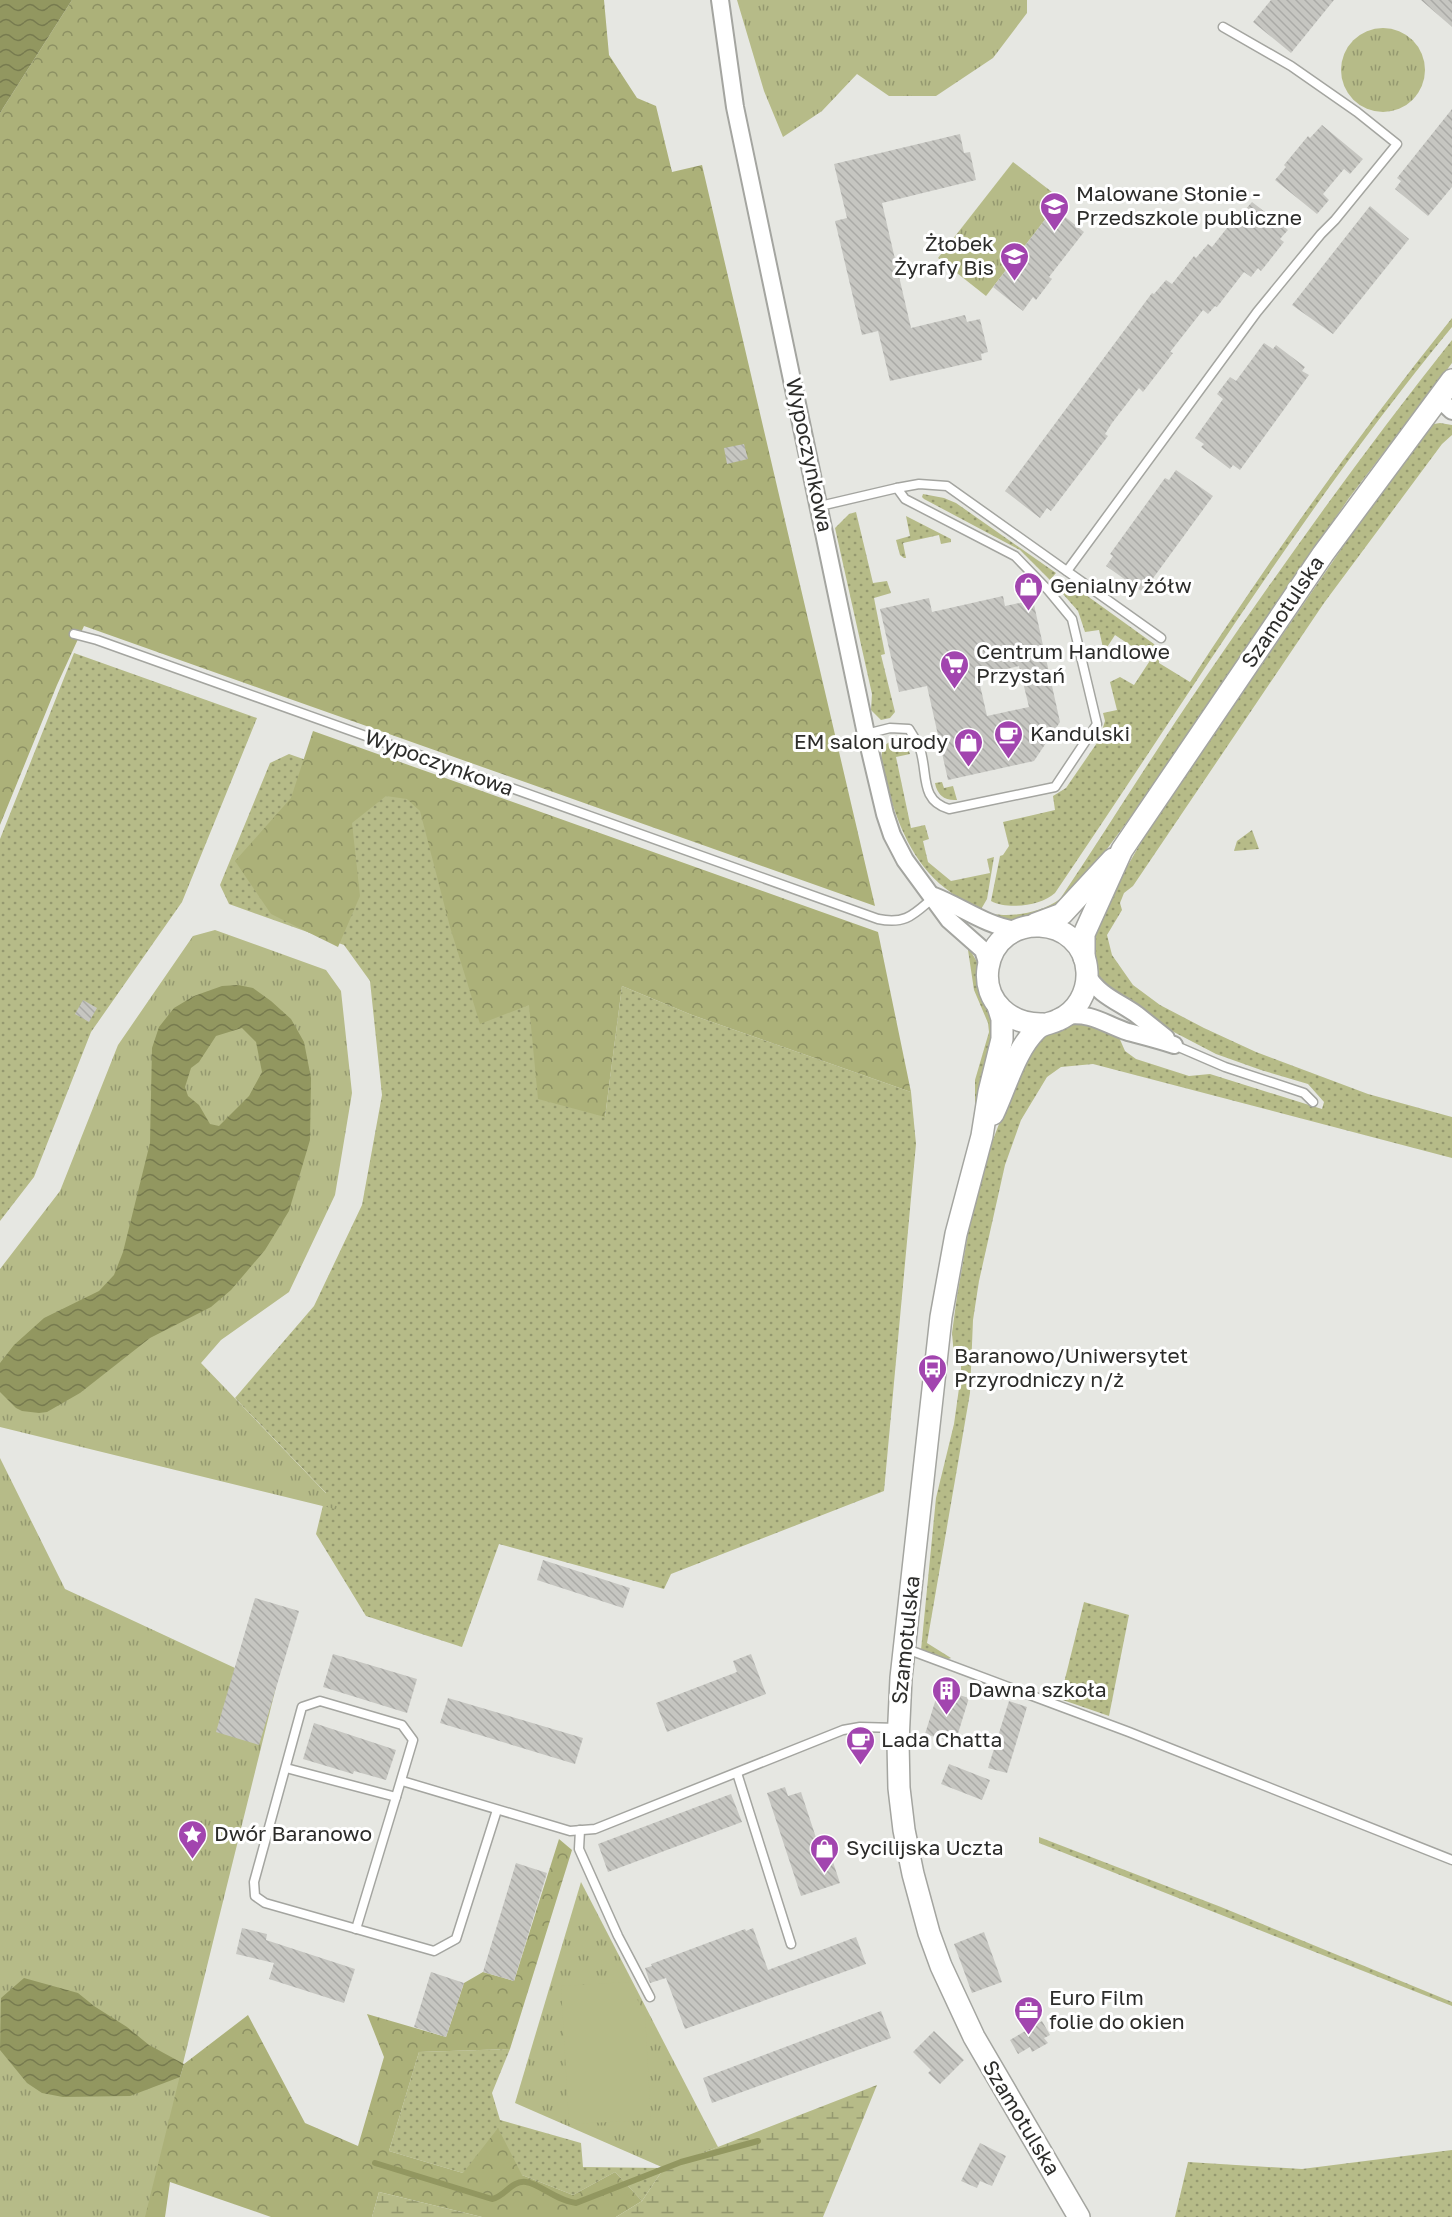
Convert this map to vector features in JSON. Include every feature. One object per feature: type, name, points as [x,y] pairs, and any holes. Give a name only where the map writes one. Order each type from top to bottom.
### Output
[{"type":"street","name":"Wypoczynkowa","points":[[720,0],[735,107],[876,782],[892,835],[905,860],[922,884],[934,896],[949,920],[983,950],[988,965]]},
{"type":"street","name":"Szamotulska","points":[[1023,928],[1062,914],[1122,850],[1323,554],[1445,405],[1452,380]]},
{"type":"street","name":"Szamotulska","points":[[1085,966],[1084,934],[1122,850]]},
{"type":"street","name":"Wypoczynkowa","points":[[934,896],[959,906],[982,921],[999,928],[1023,928]]},
{"type":"street","points":[[1050,927],[1059,930],[1074,941],[1096,988],[1134,1013],[1174,1045],[1078,1014],[1043,1024],[1023,1023],[1014,1019],[998,1006],[990,991],[988,965],[995,948],[1000,941],[1023,928],[1050,927]]},
{"type":"street","points":[[1065,1016],[1080,1002],[1085,989],[1085,966]]},
{"type":"street","name":"Szamotulska","points":[[998,1006],[1003,1029],[988,1092],[982,1136],[956,1234],[941,1317],[904,1648],[898,1728],[899,1788],[904,1830],[920,1905],[941,1966],[974,2037],[1079,2217]]},
{"type":"street","name":"Szamotulska","points":[[982,1136],[1019,1055],[1031,1036],[1043,1024]]},
{"type":"lane","points":[[1067,571],[1257,312],[1397,144],[1357,112],[1291,66],[1223,27]]},
{"type":"lane","points":[[820,506],[919,484],[947,486],[1161,639]]},
{"type":"lane","points":[[866,734],[890,729],[909,729],[919,746],[929,795],[937,806],[950,809],[1055,787],[1097,724],[1072,620],[1048,590],[1015,556],[905,499],[897,488]]},
{"type":"lane","name":"Wypoczynkowa","points":[[74,634],[97,640],[878,919],[889,921],[906,919],[934,896]]},
{"type":"lane","points":[[1174,1045],[1225,1067],[1304,1093],[1313,1102]]},
{"type":"lane","points":[[904,1648],[1118,1728],[1452,1860]]},
{"type":"lane","points":[[356,1929],[414,1740],[402,1725],[320,1701],[302,1707],[254,1882],[255,1896],[265,1903],[356,1929],[435,1951],[456,1939],[496,1810]]},
{"type":"lane","points":[[402,1781],[570,1831],[595,1829],[849,1728],[898,1728]]},
{"type":"lane","points":[[286,1768],[396,1797]]},
{"type":"lane","points":[[737,1773],[791,1944]]},
{"type":"lane","points":[[580,1830],[579,1849],[618,1936],[650,1997]]},
{"type":"green space","points":[[72,0],[604,0],[609,55],[637,98],[656,106],[672,172],[702,165],[875,906],[84,626],[57,685],[0,825],[0,113]]},
{"type":"green space","points":[[737,0],[1027,0],[1027,13],[993,58],[936,96],[889,96],[857,74],[822,111],[783,137],[764,91]]},
{"type":"green space","points":[[1383,28],[1399,31],[1413,40],[1422,54],[1425,70],[1422,86],[1413,100],[1399,109],[1383,112],[1367,109],[1353,100],[1344,86],[1341,70],[1344,54],[1353,40],[1367,31]]},
{"type":"green space","points":[[1013,162],[1061,199],[986,296],[938,258]]},
{"type":"green space","points":[[1452,318],[1452,327],[1346,464],[1296,534],[1055,893],[1033,904],[1015,906],[991,901],[1000,856],[1009,846],[1003,822],[1055,810],[1053,796],[1066,788],[1099,740],[1105,721],[1103,713],[1117,710],[1110,682],[1120,677],[1134,685],[1151,659],[1115,635],[1104,652],[1099,630],[1085,632],[1078,611],[1055,585],[1061,577],[1154,644],[1159,655],[1159,663],[1190,682],[1316,497]]},
{"type":"green space","points":[[1452,340],[1452,363],[1349,498],[1130,818],[1092,869],[1051,912],[1012,922],[991,915],[1027,913],[1060,899],[1186,705],[1265,592],[1356,465]]},
{"type":"green space","points":[[1434,424],[1452,425],[1452,435],[1442,444],[1324,603],[1133,886],[1124,893],[1120,903],[1122,910],[1107,935],[1112,955],[1133,985],[1160,1005],[1256,1052],[1368,1094],[1452,1117],[1452,1158],[1093,1064],[1061,1067],[1047,1077],[1021,1120],[1005,1165],[979,1281],[973,1320],[970,1393],[927,1643],[951,1658],[921,1650],[936,1498],[954,1424],[961,1374],[961,1356],[954,1356],[952,1333],[957,1296],[969,1228],[989,1150],[1026,1054],[1045,1034],[1064,1025],[1083,1023],[1103,1027],[1118,1035],[1125,1051],[1136,1059],[1189,1076],[1210,1074],[1322,1109],[1324,1102],[1308,1084],[1216,1054],[1170,1030],[1109,991],[1098,978],[1091,946],[1099,916],[1148,830],[1353,532]]},
{"type":"green space","points":[[923,494],[956,503],[1056,573],[1050,580],[1020,550],[924,499]]},
{"type":"green space","points":[[856,512],[873,583],[887,581],[891,593],[874,598],[885,654],[881,655],[895,712],[890,718],[881,720],[871,710],[872,694],[835,528],[849,514]]},
{"type":"green space","points":[[906,516],[951,539],[951,542],[941,544],[939,535],[903,543],[906,558],[904,558],[900,555],[896,540],[910,536]]},
{"type":"green space","points":[[74,653],[257,718],[182,902],[91,1032],[34,1177],[0,1221],[0,839]]},
{"type":"green space","points":[[313,731],[878,932],[911,1092],[692,1015],[622,986],[605,1117],[538,1099],[529,1005],[480,1024],[450,927],[420,811],[407,799],[386,796],[352,823],[360,896],[338,947],[271,914],[235,861],[291,798]]},
{"type":"green space","points":[[891,741],[903,744],[910,754],[896,757],[911,828],[925,825],[929,839],[923,841],[928,862],[951,881],[990,873],[987,859],[994,857],[987,899],[980,911],[953,894],[934,878],[915,854],[901,828],[882,765],[883,750],[885,745]]},
{"type":"green space","points":[[289,754],[556,848],[605,1117],[622,986],[692,1015],[911,1092],[916,1144],[884,1491],[671,1574],[664,1589],[499,1544],[462,1647],[366,1616],[316,1534],[326,1493],[235,1398],[314,1306],[362,1205],[382,1095],[370,981],[344,945],[229,904],[220,885],[270,763]]},
{"type":"green space","points":[[942,782],[944,788],[953,786],[957,800],[940,794],[935,783]]},
{"type":"green space","points":[[1252,830],[1259,849],[1234,851],[1237,841]]},
{"type":"green space","points":[[215,930],[326,970],[341,991],[352,1093],[335,1195],[289,1292],[221,1340],[201,1363],[343,1511],[0,1427],[0,1269],[60,1191],[118,1045],[193,936]]},
{"type":"green space","points":[[969,948],[977,962],[996,1031],[975,1114],[975,1080],[989,1032],[988,1023],[974,990]]},
{"type":"green space","points":[[0,1458],[65,1589],[276,1687],[145,2217],[0,2217]]},
{"type":"green space","points":[[1084,1602],[1129,1615],[1109,1716],[1060,1699]]},
{"type":"green space","points":[[1039,1837],[1221,1907],[1452,2002],[1452,2006],[1039,1843]]},
{"type":"green space","points":[[559,1839],[572,1850],[510,2049],[419,2052],[389,2151],[463,2173],[498,2128],[522,2175],[573,2195],[615,2172],[642,2201],[616,2217],[482,2217],[379,2192],[372,2217],[271,2217],[170,2182],[165,2217],[0,2217],[0,2050],[180,2077],[184,2064],[248,2015],[305,2123],[358,2146],[384,2057],[367,2014],[446,2037],[464,1983],[483,1972],[514,1981]]},
{"type":"green space","points":[[581,1882],[718,2147],[664,2168],[515,2103]]},
{"type":"green space","points":[[628,1982],[645,2014],[651,2120],[569,2124],[561,1986]]},
{"type":"green space","points":[[510,2049],[492,2093],[500,2120],[581,2143],[583,2167],[664,2168],[642,2201],[615,2172],[573,2195],[522,2175],[463,2173],[389,2151],[419,2052]]},
{"type":"green space","points":[[877,2085],[823,2217],[616,2217],[642,2201],[664,2168]]},
{"type":"green space","points":[[1452,2150],[1452,2217],[1175,2217],[1188,2162],[1302,2169]]},
{"type":"green space","points":[[379,2192],[482,2217],[372,2217]]},
{"type":"water","points":[[0,0],[72,0],[0,113]]},
{"type":"water","points":[[238,985],[253,988],[291,1019],[304,1042],[311,1078],[310,1140],[289,1211],[265,1250],[231,1290],[211,1307],[150,1338],[80,1393],[47,1412],[22,1411],[0,1392],[0,1363],[14,1345],[44,1318],[99,1291],[114,1275],[123,1252],[150,1143],[152,1048],[159,1027],[174,1008],[194,996],[222,986]],"holes":[[[242,1028],[256,1042],[262,1072],[249,1096],[219,1126],[210,1124],[199,1105],[188,1096],[185,1087],[191,1068],[199,1062],[216,1036]]]},
{"type":"water","points":[[24,1978],[78,1993],[149,2045],[184,2064],[180,2077],[130,2096],[63,2097],[42,2093],[27,2083],[0,2050],[1,1998]]},
{"type":"building","points":[[1271,0],[1334,0],[1291,53],[1253,22]]},
{"type":"building","points":[[1421,0],[1452,0],[1452,27]]},
{"type":"building","points":[[1452,109],[1452,187],[1428,216],[1395,189],[1401,181],[1397,178]]},
{"type":"building","points":[[1322,125],[1363,159],[1350,174],[1344,169],[1323,194],[1329,200],[1317,214],[1275,180],[1286,167],[1284,165],[1308,136],[1310,138]]},
{"type":"building","points":[[960,134],[964,153],[970,152],[976,180],[882,203],[911,328],[965,315],[967,322],[980,319],[988,352],[981,354],[982,360],[890,381],[878,331],[862,335],[835,221],[847,218],[834,164]]},
{"type":"building","points":[[1252,202],[1288,230],[1280,239],[1284,242],[1261,271],[1258,268],[1251,277],[1244,272],[1217,307],[1215,306],[1208,314],[1203,310],[1170,352],[1173,353],[1143,392],[1139,388],[1112,423],[1105,434],[1108,436],[1051,511],[1047,508],[1040,518],[1005,491],[1152,293],[1154,294],[1166,280],[1172,284],[1194,256],[1196,258],[1208,244],[1212,247],[1242,209],[1244,211]]},
{"type":"building","points":[[1370,206],[1409,239],[1333,334],[1292,305]]},
{"type":"building","points":[[1054,208],[1084,232],[1049,277],[1052,279],[1036,300],[1033,297],[1023,311],[993,287]]},
{"type":"building","points":[[1264,343],[1273,349],[1276,345],[1305,367],[1302,371],[1309,375],[1240,470],[1233,465],[1230,469],[1201,447],[1204,444],[1195,438],[1223,399],[1217,394],[1230,377],[1236,381]]},
{"type":"building","points":[[744,444],[748,459],[727,464],[724,448]]},
{"type":"building","points":[[1176,470],[1213,496],[1143,592],[1106,566],[1113,556],[1110,554],[1165,478],[1169,480]]},
{"type":"building","name":"Centrum Handlowe Przystań","points":[[1003,596],[1005,606],[1033,600],[1060,722],[1034,761],[948,780],[927,686],[899,692],[880,609],[929,598],[932,612]],"holes":[[[1019,666],[1029,707],[987,716],[978,676]]]},
{"type":"building","points":[[83,1000],[97,1008],[89,1022],[75,1014]]},
{"type":"building","points":[[543,1560],[630,1588],[623,1608],[537,1580]]},
{"type":"building","points":[[255,1598],[299,1611],[259,1745],[216,1732]]},
{"type":"building","points":[[333,1654],[417,1679],[407,1713],[323,1687]]},
{"type":"building","points":[[751,1654],[766,1694],[667,1732],[656,1703],[737,1672],[733,1661]]},
{"type":"building","name":"Dawna szkoła","points":[[939,1689],[969,1698],[955,1743],[925,1734]]},
{"type":"building","points":[[448,1698],[583,1738],[575,1764],[440,1723]]},
{"type":"building","points":[[1009,1701],[1027,1707],[1007,1773],[988,1768]]},
{"type":"building","points":[[314,1723],[396,1750],[386,1780],[354,1771],[353,1774],[303,1759]]},
{"type":"building","points":[[949,1764],[990,1780],[982,1800],[941,1784]]},
{"type":"building","points":[[785,1787],[788,1796],[801,1792],[823,1859],[831,1856],[840,1883],[801,1896],[767,1793]]},
{"type":"building","points":[[731,1794],[742,1822],[608,1872],[598,1844]]},
{"type":"building","points":[[516,1863],[547,1873],[514,1981],[483,1972]]},
{"type":"building","points":[[242,1928],[267,1934],[266,1940],[355,1969],[344,2003],[269,1979],[274,1963],[236,1954]]},
{"type":"building","points":[[753,1928],[768,1970],[856,1937],[866,1964],[685,2029],[666,1978],[650,1983],[645,1968],[745,1929],[746,1931]]},
{"type":"building","points":[[984,1932],[1002,1982],[972,1993],[954,1944]]},
{"type":"building","points":[[431,1972],[464,1983],[446,2037],[414,2027]]},
{"type":"building","points":[[881,2011],[891,2038],[712,2103],[703,2078]]},
{"type":"building","points":[[1042,2021],[1050,2035],[1044,2038],[1048,2043],[1032,2052],[1030,2047],[1018,2054],[1010,2040]]},
{"type":"building","points":[[934,2031],[964,2060],[940,2084],[928,2073],[931,2070],[913,2052]]},
{"type":"building","points":[[980,2143],[1006,2156],[992,2186],[980,2181],[977,2188],[961,2181]]},
{"type":"waterway","points":[[375,2163],[492,2199],[497,2198],[512,2186],[526,2182],[576,2203],[681,2162],[758,2141]]},
{"type":"place","name":"Malowane Słonie - Przedszkole publiczne","points":[[1055,232]]},
{"type":"place","name":"Żłobek Żyrafy Bis","points":[[1015,282]]},
{"type":"place","name":"Genialny żółw","points":[[1029,612]]},
{"type":"place","name":"Centrum Handlowe Przystań","points":[[955,690]]},
{"type":"place","name":"Kandulski","points":[[1009,760]]},
{"type":"place","name":"EM salon urody","points":[[969,768]]},
{"type":"place","name":"Baranowo/Uniwersytet Przyrodniczy n/ż","points":[[933,1394]]},
{"type":"place","name":"Dawna szkoła","points":[[947,1716]]},
{"type":"place","name":"Lada Chatta","points":[[860,1766]]},
{"type":"place","name":"Dwór Baranowo","points":[[193,1860]]},
{"type":"place","name":"Sycilijska Uczta","points":[[825,1874]]},
{"type":"place","name":"Euro Film folie do okien","points":[[1028,2036]]}]
